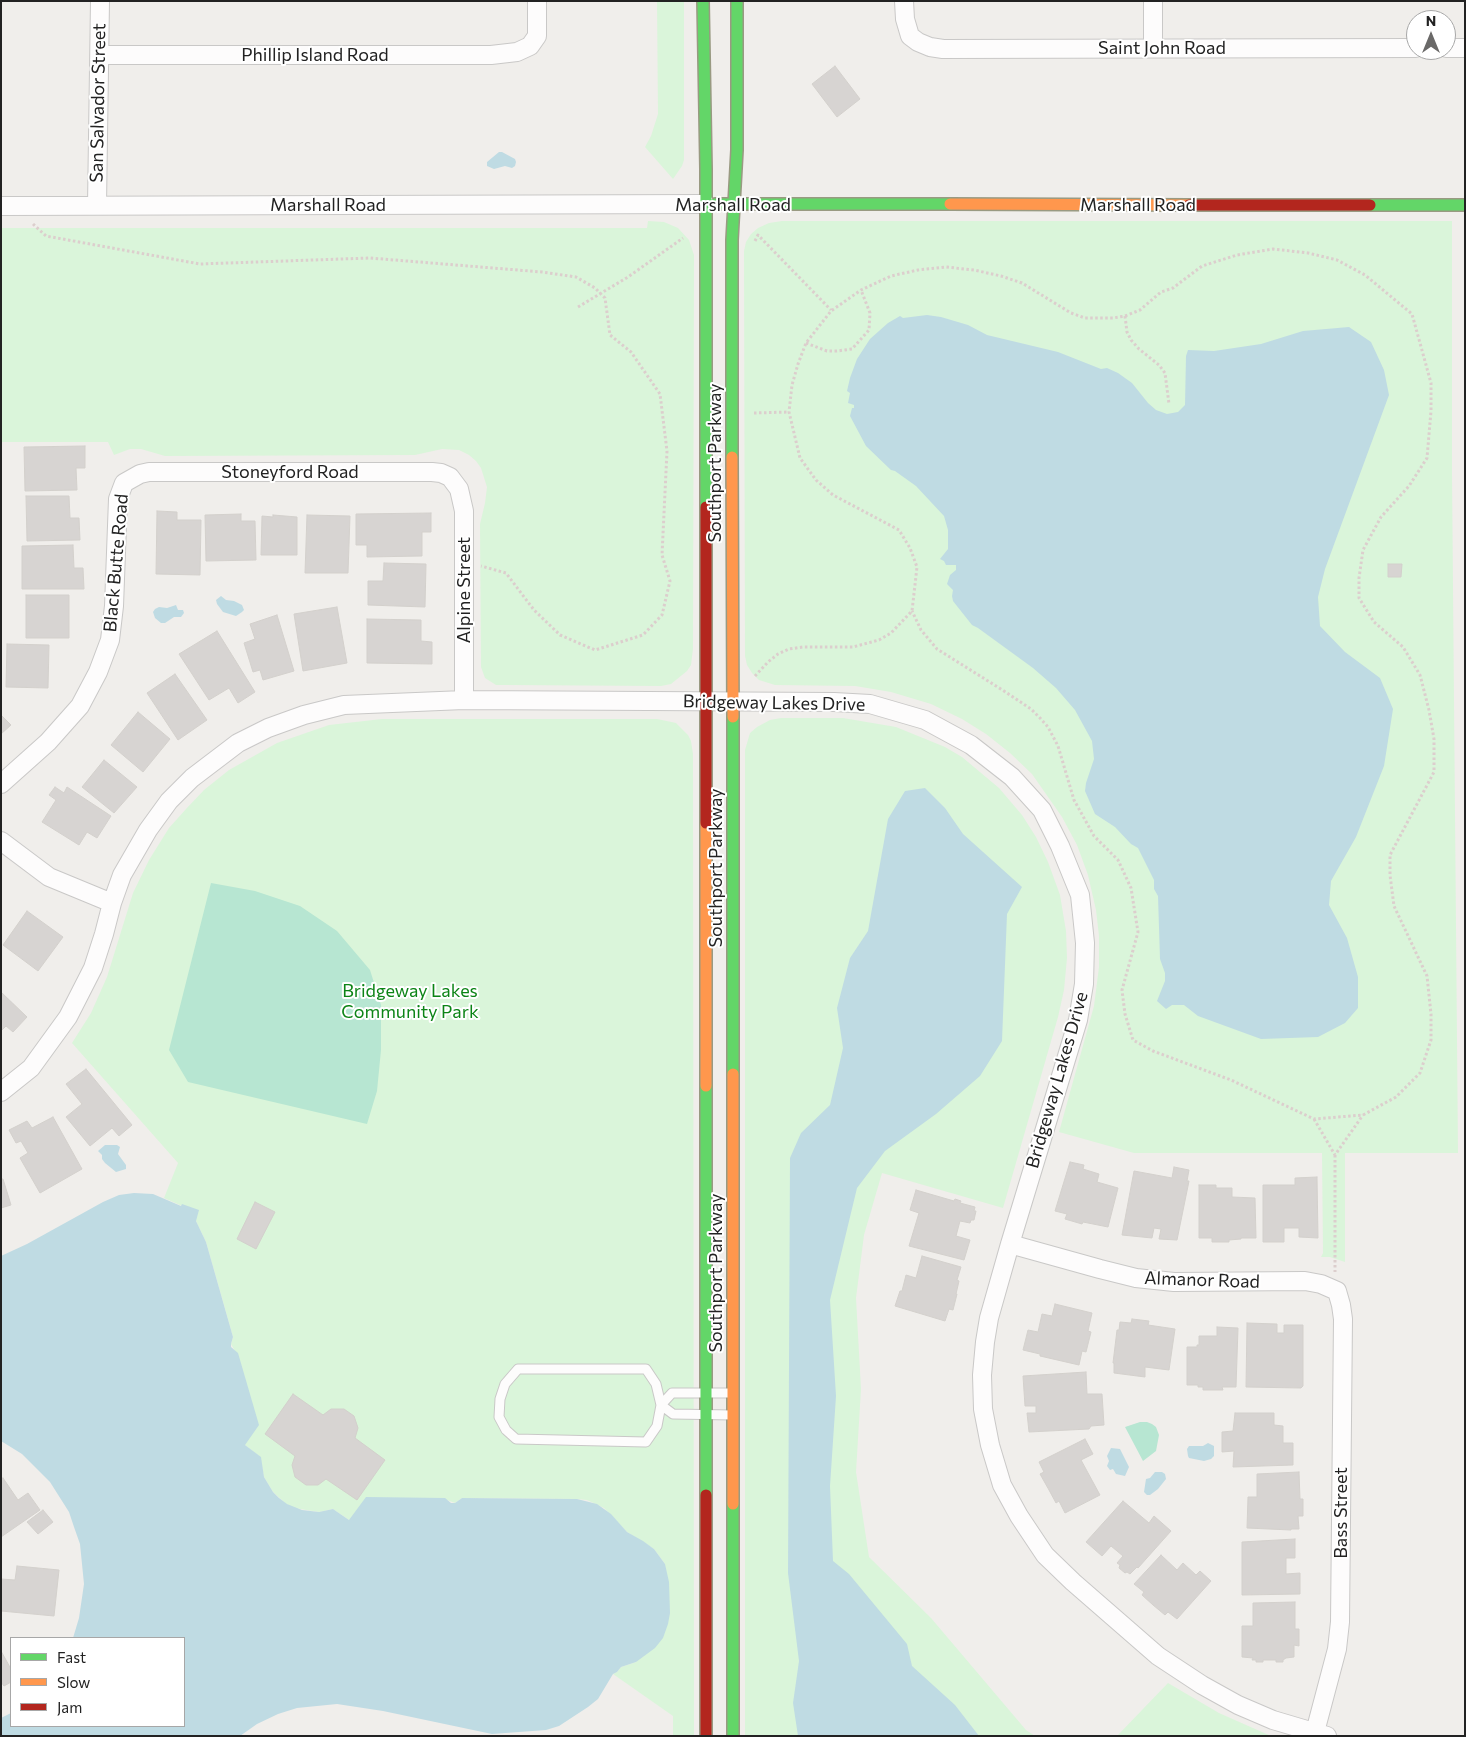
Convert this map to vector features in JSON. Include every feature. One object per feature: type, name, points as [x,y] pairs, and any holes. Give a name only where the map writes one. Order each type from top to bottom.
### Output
[{"type":"street","name":"San Salvador Street","points":[[98,205],[100,1]]},
{"type":"street","name":"Phillip Island Road","points":[[100,54],[491,54],[517,52],[530,46],[537,36],[537,1]]},
{"type":"street","name":"Southport Parkway","points":[[703,1],[706,170],[707,702],[706,1736]]},
{"type":"street","name":"Southport Parkway","points":[[732,1736],[733,204],[737,150],[737,1]]},
{"type":"street","name":"Saint John Road","points":[[904,1],[905,19],[910,36],[930,47],[943,49],[1406,48]]},
{"type":"street","points":[[1153,1],[1153,48]]},
{"type":"street","name":"Marshall Road","points":[[7,206],[706,204],[1465,205]]},
{"type":"street","name":"Stoneyford Road","points":[[124,483],[140,474],[159,472],[432,472],[446,475],[455,482]]},
{"type":"street","name":"Alpine Street","points":[[455,482],[459,489],[464,511],[464,700]]},
{"type":"street","name":"Black Butte Road","points":[[1,784],[48,742],[80,706],[98,672],[110,640],[114,606],[118,504],[119,494],[124,483]]},
{"type":"street","name":"Bridgeway Lakes Drive","points":[[1,1092],[31,1068],[68,1016],[93,968],[112,903],[128,864],[148,830],[170,801],[192,778],[238,743],[268,728],[304,715],[344,705],[464,700],[834,702],[870,704],[925,720],[971,745],[1012,777],[1042,810],[1060,846],[1080,895],[1084,943],[1084,984],[1078,1020],[1010,1244],[989,1318],[985,1342],[982,1375],[984,1409],[990,1445],[1002,1485],[1019,1516],[1046,1556],[1158,1656],[1202,1685],[1238,1705],[1273,1720],[1321,1734]]},
{"type":"street","points":[[1,841],[49,877],[112,903]]},
{"type":"street","name":"Almanor Road","points":[[1010,1244],[1136,1278],[1174,1282],[1305,1281],[1321,1284],[1337,1291]]},
{"type":"street","name":"Bass Street","points":[[1321,1734],[1337,1649],[1340,1622],[1343,1319],[1337,1291]]},
{"type":"lane","points":[[733,1393],[672,1393],[661,1404],[657,1426],[646,1442],[516,1439],[506,1430],[499,1417],[500,1399],[505,1384],[518,1369],[646,1369],[656,1384],[661,1404],[673,1414],[733,1415]]},
{"type":"path","points":[[7,206],[46,236],[200,264],[370,258],[542,272],[576,278],[595,288],[605,298],[610,336],[631,352],[660,394],[667,451],[662,555],[670,581],[662,615],[644,635],[595,650],[560,635],[534,610],[506,573],[464,561]]},
{"type":"path","points":[[749,241],[753,245],[758,235],[831,311]]},
{"type":"path","points":[[578,307],[628,277],[682,238]]},
{"type":"path","points":[[1272,249],[1308,253],[1337,260],[1365,275],[1412,314],[1418,341],[1432,383],[1432,411],[1427,458],[1409,486],[1381,517],[1363,550],[1359,578],[1359,598],[1374,622],[1403,646],[1420,675],[1434,739],[1434,772],[1390,855],[1390,875],[1394,906],[1427,976],[1432,1014],[1432,1040],[1420,1073],[1396,1097],[1363,1115],[1314,1119],[1231,1080],[1154,1051],[1133,1040],[1125,1014],[1122,990],[1138,932],[1131,888],[1118,860],[1094,836],[1074,800],[1058,746],[1048,727],[1031,709],[937,649],[921,630],[912,611],[917,567],[907,542],[899,530],[873,514],[833,495],[816,480],[800,458],[789,412],[792,385],[806,343],[831,311],[860,290],[891,276],[918,270],[946,267],[974,270],[1002,276],[1022,283],[1071,313],[1085,318],[1113,318],[1140,310],[1161,292],[1173,288],[1202,266],[1237,255],[1272,249]]},
{"type":"path","points":[[806,343],[827,351],[837,352],[852,349],[869,330],[870,313],[860,290]]},
{"type":"path","points":[[1125,316],[1127,332],[1131,340],[1138,349],[1159,365],[1165,373],[1169,404]]},
{"type":"path","points":[[754,413],[789,412]]},
{"type":"path","points":[[755,676],[778,654],[789,650],[803,646],[853,647],[879,640],[891,633],[912,611]]},
{"type":"path","points":[[1335,1155],[1363,1115]]},
{"type":"path","points":[[1314,1119],[1335,1155],[1334,1253],[1337,1291]]},
{"type":"green space","points":[[657,1],[684,1],[684,160],[673,179],[645,147],[651,136],[658,114]]},
{"type":"green space","points":[[648,221],[664,222],[678,228],[689,240],[694,255],[693,649],[691,665],[687,671],[671,684],[661,686],[496,685],[485,678],[481,667],[480,524],[487,487],[481,468],[476,461],[459,450],[442,449],[415,455],[165,456],[141,449],[130,449],[114,455],[108,442],[1,442],[1,228],[647,228]]},
{"type":"green space","points":[[782,221],[1452,221],[1452,473],[1458,1153],[1345,1153],[1345,1262],[1330,1257],[1321,1257],[1323,1253],[1322,1153],[1134,1153],[1059,1132],[1094,1006],[1099,967],[1099,936],[1096,910],[1088,875],[1077,845],[1062,817],[1032,774],[986,734],[962,719],[931,704],[891,692],[855,686],[775,685],[759,680],[747,665],[745,656],[744,251],[746,242],[758,228],[769,223]]},
{"type":"green space","points":[[781,718],[843,718],[896,727],[945,747],[962,757],[999,788],[1022,815],[1036,837],[1048,862],[1060,895],[1066,931],[1067,958],[1064,990],[1003,1208],[882,1173],[864,1235],[856,1298],[861,1389],[856,1472],[869,1557],[931,1618],[1026,1730],[1035,1736],[745,1736],[745,750],[750,733],[770,720]]},
{"type":"green space","name":"Bridgeway Lakes Community Park","points":[[382,719],[657,719],[676,723],[688,735],[691,741],[693,754],[694,1736],[673,1736],[673,1716],[613,1674],[621,1667],[636,1662],[665,1564],[654,1549],[627,1532],[604,1508],[587,1500],[577,1499],[462,1498],[455,1503],[447,1500],[349,1520],[333,1509],[319,1512],[294,1508],[286,1504],[273,1492],[264,1477],[260,1457],[245,1445],[235,1351],[231,1344],[233,1337],[206,1242],[196,1221],[182,1206],[164,1198],[178,1163],[72,1043],[91,1013],[107,977],[133,893],[149,860],[169,828],[204,790],[229,770],[277,743],[329,725]]},
{"type":"green space","points":[[211,883],[255,891],[300,906],[337,931],[370,970],[381,1005],[381,1050],[377,1091],[367,1124],[188,1082],[169,1050]]},
{"type":"green space","points":[[1140,1422],[1152,1424],[1156,1427],[1159,1435],[1156,1451],[1143,1461],[1125,1427]]},
{"type":"green space","points":[[1168,1683],[1219,1713],[1271,1736],[1117,1736]]},
{"type":"water","points":[[499,152],[515,159],[515,166],[512,168],[505,166],[494,169],[487,166],[487,162]]},
{"type":"water","points":[[927,315],[968,325],[987,335],[1058,352],[1101,369],[1107,368],[1132,383],[1156,410],[1167,414],[1178,412],[1185,405],[1186,356],[1188,350],[1214,351],[1261,344],[1303,331],[1349,327],[1371,342],[1384,370],[1389,395],[1325,569],[1318,597],[1320,626],[1345,652],[1380,678],[1393,709],[1384,766],[1356,837],[1331,881],[1329,905],[1347,938],[1358,977],[1358,1008],[1345,1023],[1318,1037],[1261,1039],[1198,1016],[1184,1005],[1172,1005],[1166,1009],[1157,1001],[1165,981],[1165,973],[1160,959],[1158,896],[1154,889],[1154,880],[1138,848],[1131,844],[1115,827],[1095,814],[1085,791],[1094,759],[1092,741],[1075,710],[1056,688],[1033,668],[972,625],[953,601],[953,590],[947,584],[950,575],[956,570],[956,565],[946,565],[940,559],[948,549],[948,530],[944,516],[916,486],[891,470],[866,446],[850,416],[854,405],[848,403],[850,393],[847,391],[850,378],[857,359],[870,339],[888,323],[900,316],[903,318]]},
{"type":"water","points":[[221,596],[226,600],[242,605],[244,610],[236,616],[223,612],[216,600]]},
{"type":"water","points":[[176,605],[178,610],[183,610],[184,613],[181,617],[174,617],[165,623],[161,623],[155,618],[153,612],[155,609]]},
{"type":"water","points":[[925,788],[945,808],[963,834],[1022,887],[1007,914],[1002,1041],[980,1076],[936,1114],[885,1151],[857,1188],[830,1300],[836,1396],[830,1486],[833,1561],[849,1574],[907,1644],[912,1666],[955,1705],[979,1736],[798,1736],[793,1703],[799,1661],[788,1573],[790,1158],[801,1133],[830,1105],[843,1048],[837,1008],[850,958],[868,931],[888,819],[905,791]]},
{"type":"water","points":[[105,1145],[117,1145],[120,1147],[118,1154],[126,1165],[126,1169],[116,1172],[105,1163],[98,1151]]},
{"type":"water","points":[[134,1193],[153,1194],[181,1206],[182,1204],[199,1210],[196,1221],[206,1242],[233,1337],[231,1347],[238,1353],[259,1425],[245,1445],[261,1457],[264,1477],[279,1498],[287,1504],[302,1510],[319,1512],[333,1509],[349,1520],[366,1497],[445,1498],[451,1503],[455,1503],[462,1498],[577,1499],[597,1504],[611,1514],[627,1532],[654,1549],[665,1564],[669,1582],[670,1613],[663,1638],[655,1648],[636,1662],[621,1667],[613,1674],[598,1699],[588,1707],[559,1726],[546,1730],[492,1734],[383,1711],[337,1704],[297,1708],[278,1714],[257,1724],[240,1736],[1,1736],[1,1718],[10,1714],[10,1727],[185,1727],[185,1637],[73,1637],[79,1618],[84,1584],[80,1544],[69,1512],[50,1482],[22,1454],[1,1441],[1,1256],[119,1195]]},
{"type":"water","points":[[1208,1443],[1214,1446],[1214,1456],[1211,1459],[1204,1461],[1189,1458],[1187,1449],[1189,1446],[1203,1446]]},
{"type":"water","points":[[1111,1448],[1120,1449],[1129,1467],[1125,1476],[1116,1474],[1113,1469],[1110,1470],[1107,1466],[1109,1461],[1107,1456]]},
{"type":"water","points":[[1155,1472],[1162,1472],[1165,1474],[1166,1479],[1158,1489],[1147,1495],[1144,1492],[1146,1479],[1150,1478]]},
{"type":"building","points":[[835,66],[860,99],[837,117],[812,84]]},
{"type":"building","points":[[85,446],[85,468],[76,468],[77,490],[25,491],[24,447]]},
{"type":"building","points":[[26,496],[69,496],[70,518],[79,518],[80,540],[27,541]]},
{"type":"building","points":[[157,511],[177,512],[177,520],[201,520],[200,575],[156,574]]},
{"type":"building","points":[[431,513],[431,532],[422,532],[422,556],[367,557],[367,545],[356,545],[356,514]]},
{"type":"building","points":[[241,514],[241,521],[255,521],[256,560],[206,561],[205,515]]},
{"type":"building","points":[[273,515],[297,517],[297,555],[261,555],[262,516],[273,517]]},
{"type":"building","points":[[307,515],[350,516],[348,573],[305,573]]},
{"type":"building","points":[[73,545],[74,568],[83,568],[84,589],[22,589],[22,546]]},
{"type":"building","points":[[384,563],[426,564],[425,607],[368,605],[368,581],[383,581]]},
{"type":"building","points":[[1388,564],[1402,564],[1401,577],[1388,577]]},
{"type":"building","points":[[26,595],[69,595],[69,638],[26,638]]},
{"type":"building","points":[[337,607],[347,663],[303,671],[294,614]]},
{"type":"building","points":[[277,615],[294,671],[263,680],[260,670],[253,672],[244,643],[255,639],[250,624]]},
{"type":"building","points":[[367,619],[421,620],[421,641],[432,642],[432,664],[367,663]]},
{"type":"building","points":[[217,631],[255,692],[238,703],[229,688],[209,700],[179,654]]},
{"type":"building","points":[[7,644],[49,645],[48,688],[6,687]]},
{"type":"building","points":[[175,674],[207,720],[178,740],[147,693]]},
{"type":"building","points":[[138,712],[170,739],[143,772],[111,745]]},
{"type":"building","points":[[1,715],[11,725],[1,734]]},
{"type":"building","points":[[104,760],[137,787],[114,813],[82,787]]},
{"type":"building","points":[[55,787],[64,793],[67,787],[111,816],[97,838],[87,832],[79,845],[42,822],[56,800],[49,795]]},
{"type":"building","points":[[27,911],[63,937],[38,971],[3,945]]},
{"type":"building","points":[[1,992],[27,1017],[13,1032],[6,1026],[1,1031]]},
{"type":"building","points":[[86,1069],[132,1125],[119,1136],[112,1128],[90,1146],[66,1117],[82,1104],[66,1084]]},
{"type":"building","points":[[53,1117],[82,1169],[40,1193],[20,1158],[28,1153],[21,1141],[16,1143],[9,1130],[27,1121],[32,1128]]},
{"type":"building","points":[[1070,1162],[1084,1165],[1083,1169],[1099,1174],[1097,1182],[1118,1188],[1108,1227],[1083,1222],[1082,1224],[1065,1219],[1067,1214],[1055,1211]]},
{"type":"building","points":[[1174,1167],[1189,1170],[1187,1181],[1189,1181],[1177,1240],[1159,1239],[1161,1229],[1154,1228],[1152,1238],[1122,1235],[1134,1171],[1172,1178]]},
{"type":"building","points":[[1317,1177],[1318,1238],[1299,1237],[1299,1228],[1284,1228],[1284,1242],[1263,1242],[1263,1185],[1295,1185],[1295,1178]]},
{"type":"building","points":[[1,1179],[3,1179],[11,1205],[1,1208]]},
{"type":"building","points":[[1199,1185],[1216,1185],[1216,1188],[1232,1188],[1232,1197],[1255,1198],[1256,1238],[1241,1238],[1229,1240],[1229,1242],[1212,1242],[1212,1238],[1199,1238]]},
{"type":"building","points":[[916,1190],[954,1201],[955,1199],[961,1201],[960,1203],[975,1207],[974,1220],[971,1220],[970,1223],[960,1221],[956,1236],[970,1240],[964,1260],[909,1246],[919,1213],[910,1210]]},
{"type":"building","points":[[255,1202],[275,1212],[256,1249],[237,1239]]},
{"type":"building","points":[[922,1256],[961,1267],[957,1280],[959,1281],[953,1310],[949,1309],[945,1321],[895,1306],[900,1291],[902,1291],[906,1275],[916,1278]]},
{"type":"building","points":[[1055,1304],[1092,1313],[1088,1331],[1091,1332],[1086,1352],[1082,1351],[1079,1365],[1023,1350],[1028,1330],[1038,1332],[1042,1314],[1052,1316]]},
{"type":"building","points":[[1132,1319],[1149,1321],[1148,1325],[1175,1329],[1169,1370],[1145,1367],[1145,1377],[1114,1373],[1113,1363],[1117,1330],[1119,1330],[1120,1322],[1131,1323]]},
{"type":"building","points":[[1247,1323],[1277,1324],[1277,1333],[1284,1333],[1284,1325],[1303,1325],[1303,1386],[1301,1388],[1246,1387]]},
{"type":"building","points":[[1217,1327],[1238,1328],[1236,1387],[1222,1387],[1223,1390],[1203,1390],[1203,1387],[1198,1387],[1198,1385],[1187,1385],[1187,1347],[1197,1347],[1199,1345],[1199,1336],[1217,1336]]},
{"type":"building","points":[[1086,1372],[1087,1394],[1102,1394],[1104,1425],[1091,1426],[1089,1429],[1029,1432],[1027,1413],[1036,1413],[1036,1406],[1025,1406],[1023,1376]]},
{"type":"building","points":[[293,1394],[323,1415],[331,1409],[344,1409],[354,1416],[358,1428],[355,1438],[385,1460],[357,1500],[326,1479],[318,1485],[306,1485],[295,1477],[292,1465],[295,1456],[265,1434]]},
{"type":"building","points":[[1235,1413],[1274,1413],[1274,1425],[1283,1426],[1283,1443],[1293,1443],[1293,1465],[1233,1467],[1234,1451],[1222,1452],[1222,1432],[1233,1431]]},
{"type":"building","points":[[1085,1439],[1093,1454],[1081,1460],[1100,1495],[1065,1513],[1059,1501],[1056,1503],[1040,1474],[1044,1472],[1039,1462]]},
{"type":"building","points":[[1299,1472],[1300,1499],[1303,1499],[1303,1516],[1298,1516],[1299,1529],[1247,1528],[1248,1497],[1257,1497],[1257,1474]]},
{"type":"building","points":[[3,1478],[18,1500],[28,1493],[40,1510],[1,1537],[1,1479]]},
{"type":"building","points":[[1123,1501],[1149,1523],[1154,1516],[1171,1531],[1138,1568],[1130,1574],[1125,1573],[1119,1568],[1120,1565],[1117,1563],[1123,1556],[1111,1546],[1102,1556],[1086,1542]]},
{"type":"building","points":[[43,1510],[53,1522],[38,1534],[27,1522]]},
{"type":"building","points":[[1295,1539],[1295,1558],[1286,1558],[1286,1574],[1300,1573],[1300,1594],[1242,1595],[1242,1542]]},
{"type":"building","points":[[1161,1555],[1177,1570],[1183,1563],[1196,1575],[1200,1571],[1211,1581],[1177,1619],[1168,1612],[1165,1615],[1142,1595],[1144,1592],[1134,1584]]},
{"type":"building","points":[[17,1566],[59,1570],[54,1616],[1,1611],[1,1579],[15,1580]]},
{"type":"building","points":[[1295,1602],[1295,1629],[1299,1629],[1299,1646],[1294,1645],[1294,1657],[1286,1658],[1283,1662],[1263,1660],[1263,1662],[1256,1662],[1256,1660],[1252,1660],[1253,1658],[1242,1657],[1242,1626],[1253,1626],[1253,1603]]},
{"type":"building","points":[[1,1651],[10,1667],[10,1683],[4,1686],[1,1682]]},
{"type":"traffic: fast","points":[[703,1],[706,169],[706,507]]},
{"type":"traffic: fast","points":[[732,457],[732,240],[737,150],[737,1]]},
{"type":"traffic: fast","points":[[715,204],[950,204]]},
{"type":"traffic: fast","points":[[1370,205],[1465,205]]},
{"type":"traffic: fast","points":[[733,717],[733,1074]]},
{"type":"traffic: fast","points":[[706,1086],[706,1495]]},
{"type":"traffic: fast","points":[[733,1504],[733,1736]]},
{"type":"traffic: slow","points":[[950,204],[1189,205]]},
{"type":"traffic: slow","points":[[732,457],[733,717]]},
{"type":"traffic: slow","points":[[706,823],[706,1086]]},
{"type":"traffic: slow","points":[[733,1074],[733,1504]]},
{"type":"traffic: jam","points":[[1189,205],[1370,205]]},
{"type":"traffic: jam","points":[[706,507],[706,823]]},
{"type":"traffic: jam","points":[[706,1495],[706,1736]]}]
